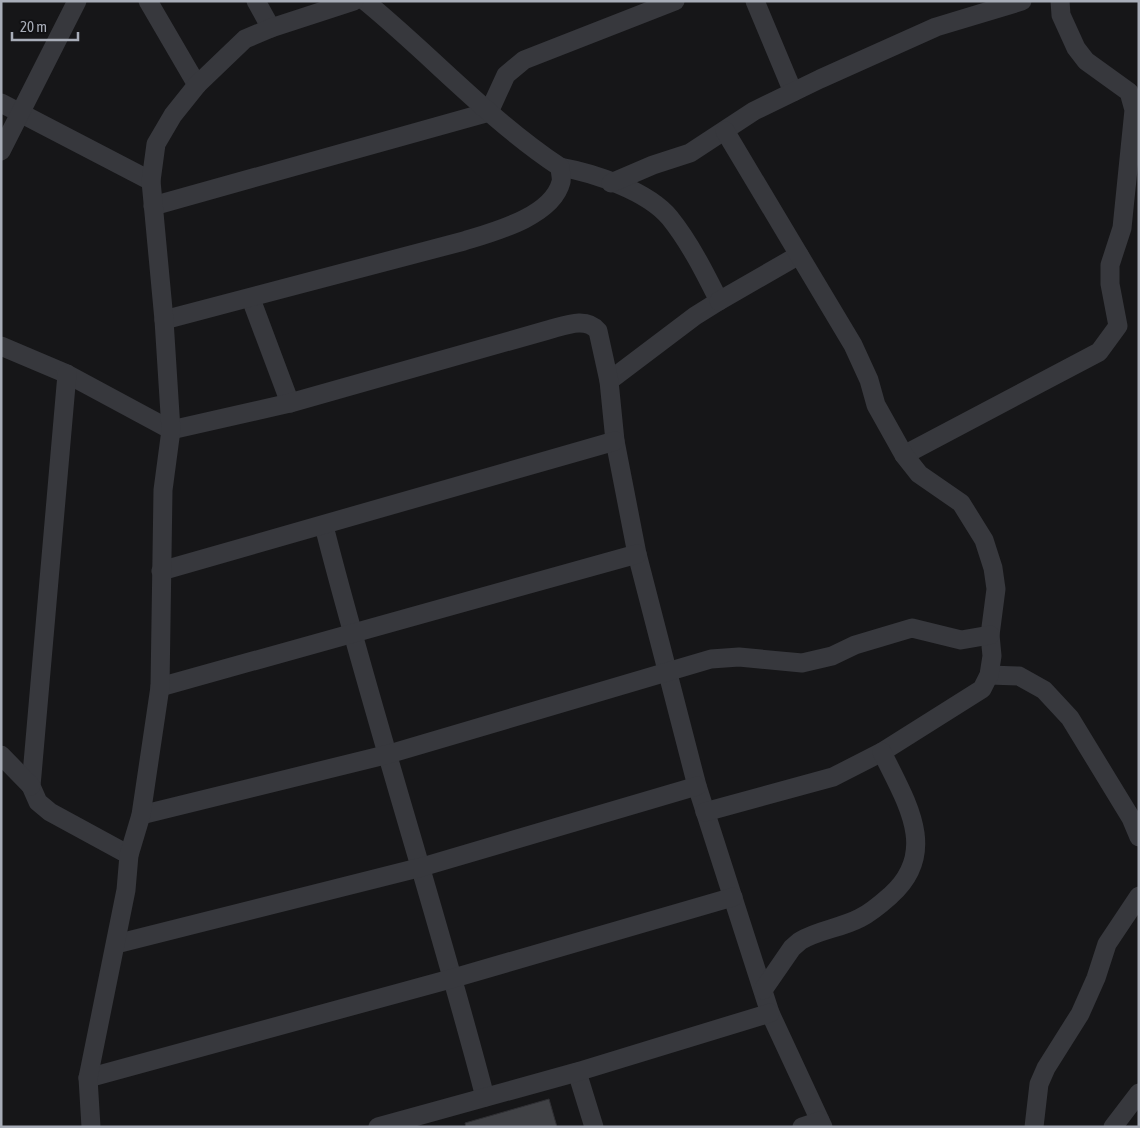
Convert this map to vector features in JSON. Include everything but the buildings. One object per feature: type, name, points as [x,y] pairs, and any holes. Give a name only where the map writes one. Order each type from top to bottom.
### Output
[{"type":"street","points":[[1,151],[77,1]]},
{"type":"street","points":[[148,1],[197,85]]},
{"type":"street","points":[[256,1],[271,28]]},
{"type":"street","points":[[91,1127],[88,1078],[126,890],[129,855],[142,815],[160,687],[163,490],[171,430],[164,320],[151,181],[156,144],[173,115],[197,85],[245,39],[271,28],[354,1]]},
{"type":"street","points":[[365,1],[408,36],[490,112],[535,150],[560,167],[579,170],[631,190],[669,217],[705,273],[719,301]]},
{"type":"street","points":[[490,112],[506,76],[524,60],[674,1]]},
{"type":"street","points":[[755,1],[793,92]]},
{"type":"street","points":[[612,183],[690,153],[725,132],[754,111],[936,28],[1022,1]]},
{"type":"street","points":[[904,456],[1100,352],[1118,326],[1110,284],[1110,265],[1122,228],[1134,110],[1129,92],[1086,61],[1076,48],[1061,15],[1060,1]]},
{"type":"street","points":[[1,103],[151,181]]},
{"type":"street","points":[[153,206],[490,112]]},
{"type":"street","points":[[705,812],[833,777],[882,752],[982,689],[989,676],[992,656],[990,636],[996,589],[993,568],[984,540],[961,503],[919,474],[904,456],[876,406],[868,380],[853,345],[725,132]]},
{"type":"street","points":[[164,320],[251,299],[508,228],[538,211],[555,194],[561,182],[560,167]]},
{"type":"street","points":[[609,381],[694,316],[799,255]]},
{"type":"street","points":[[251,299],[290,403]]},
{"type":"street","points":[[1,346],[67,374],[171,430],[290,403],[538,332],[583,322],[594,326],[598,331],[609,381],[615,441],[636,554],[697,786],[770,1013],[815,1125]]},
{"type":"street","points":[[31,786],[67,374]]},
{"type":"street","points":[[161,571],[324,526],[615,441]]},
{"type":"street","points":[[324,526],[352,635],[389,754],[454,978],[485,1097]]},
{"type":"street","points":[[160,687],[352,635],[636,554]]},
{"type":"street","points":[[142,815],[389,754],[666,670],[711,659],[739,657],[802,663],[832,656],[855,645],[912,628],[961,640],[990,636]]},
{"type":"street","points":[[989,676],[1019,676],[1044,690],[1070,718],[1131,818],[1139,837]]},
{"type":"street","points":[[763,990],[792,948],[800,941],[862,917],[880,905],[907,877],[918,844],[915,827],[882,752]]},
{"type":"street","points":[[1,755],[31,786],[38,802],[50,812],[129,855]]},
{"type":"street","points":[[116,944],[422,867],[697,786]]},
{"type":"street","points":[[1034,1127],[1039,1084],[1046,1068],[1080,1014],[1096,978],[1107,944],[1139,896]]},
{"type":"street","points":[[88,1078],[454,978],[733,897]]},
{"type":"street","points":[[385,1126],[577,1072],[770,1013]]},
{"type":"street","points":[[577,1072],[594,1127]]},
{"type":"street","points":[[1113,1127],[1139,1093]]}]
